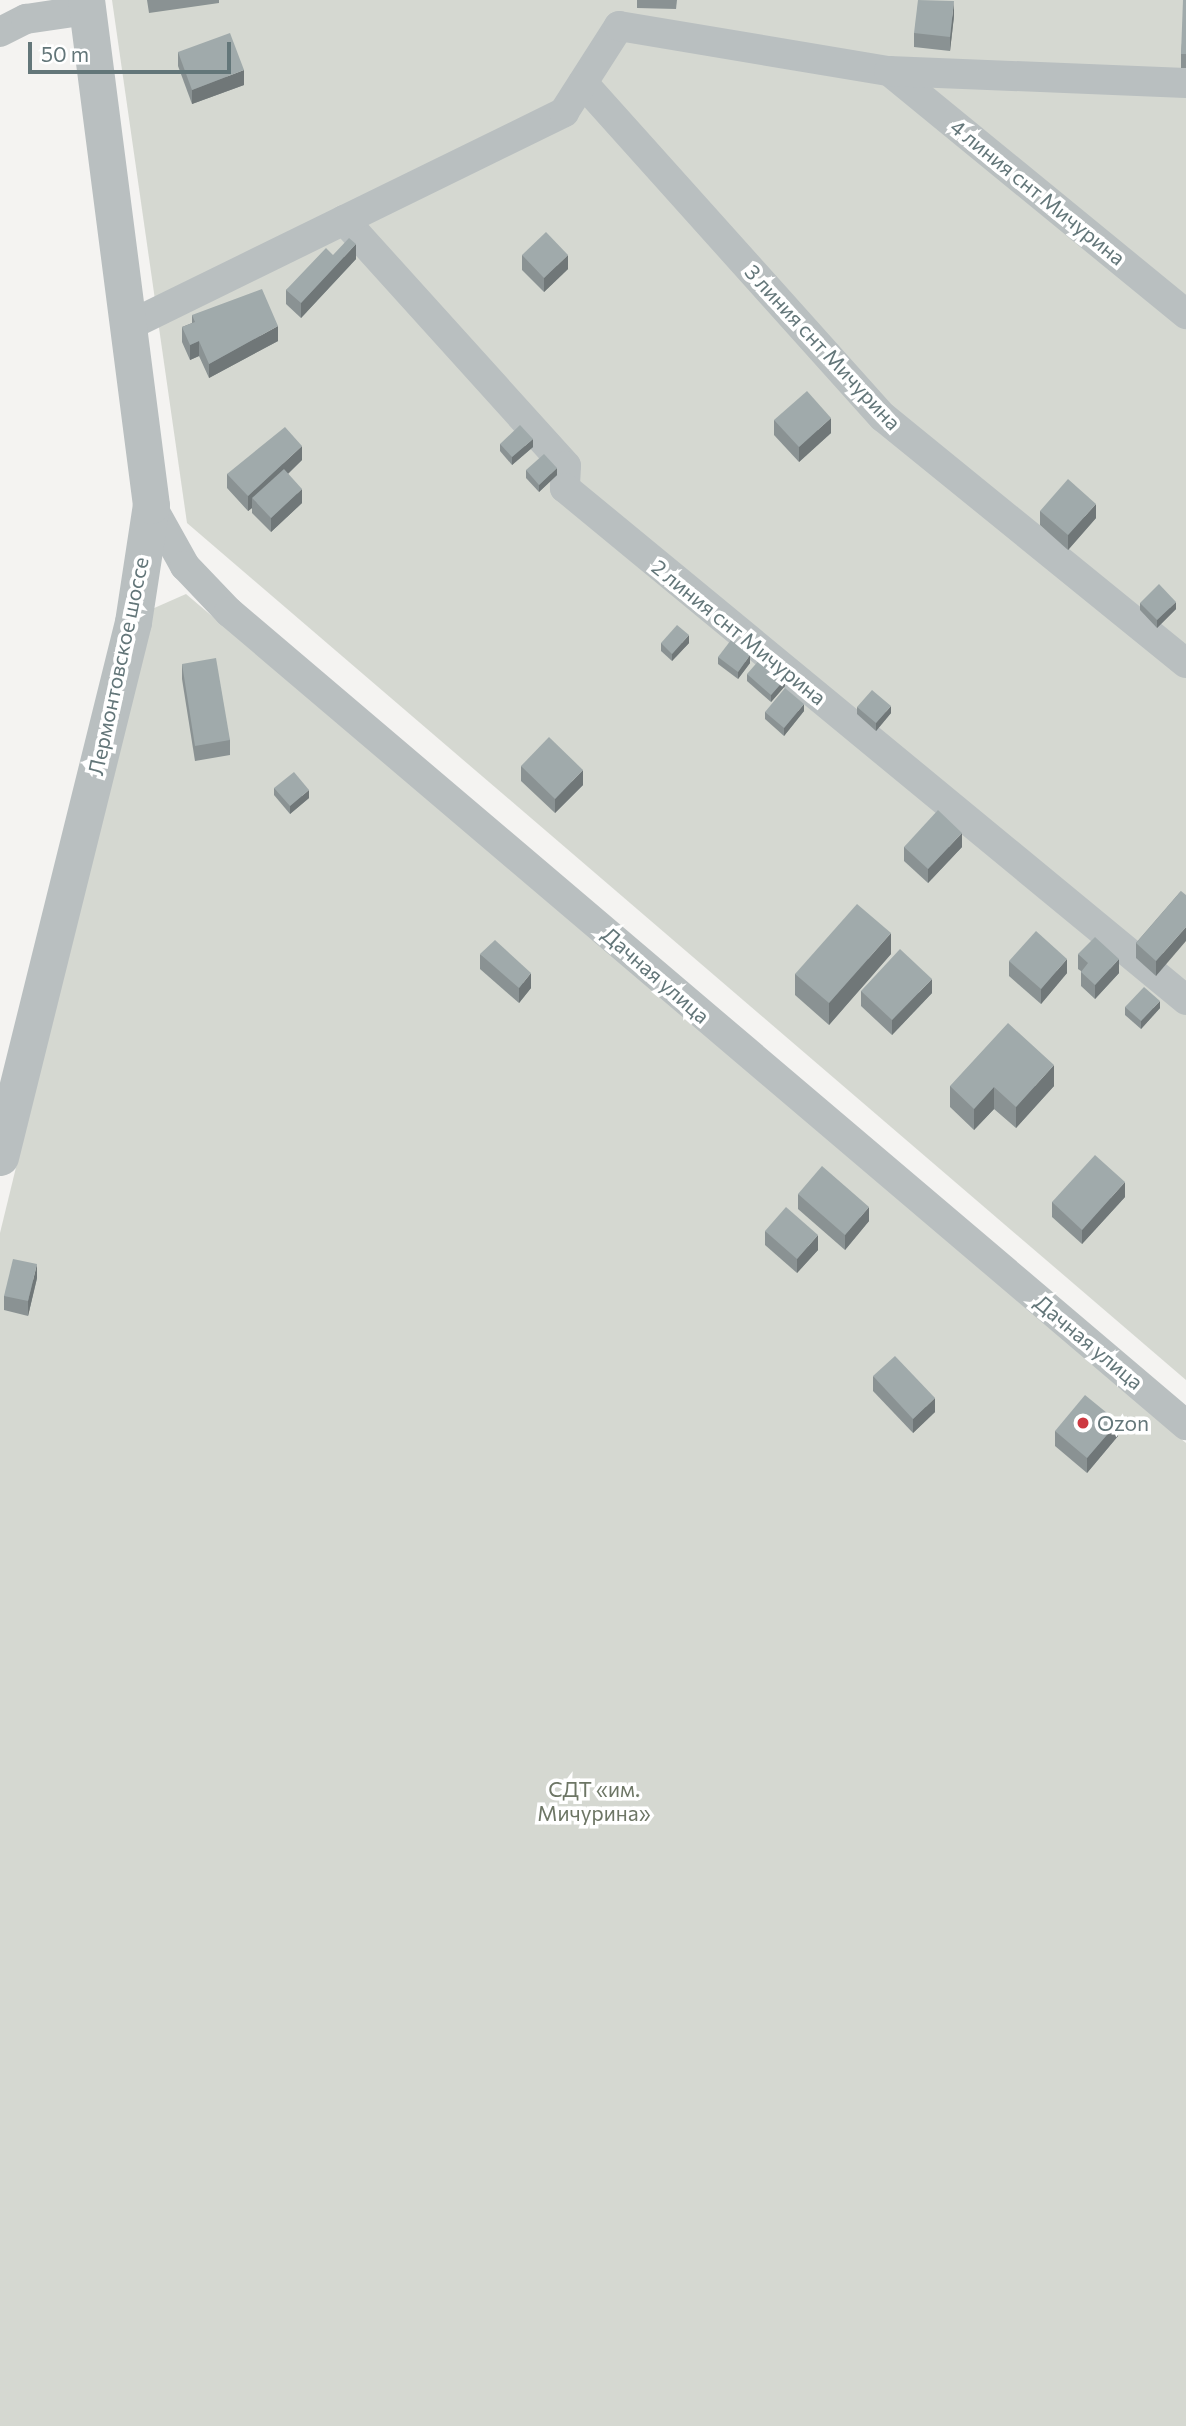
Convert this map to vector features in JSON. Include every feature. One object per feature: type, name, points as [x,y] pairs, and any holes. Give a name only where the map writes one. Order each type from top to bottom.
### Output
[{"type":"street","points":[[0,32],[26,19],[86,5]]},
{"type":"street","name":"Лермонтовское шоссе","points":[[0,1157],[133,622],[151,505],[86,5]]},
{"type":"street","points":[[126,327],[564,112],[619,26],[889,71],[1186,83]]},
{"type":"street","name":"4 линия снт Мичурина","points":[[889,71],[1186,314]]},
{"type":"street","name":"3 линия снт Мичурина","points":[[583,83],[883,416],[1186,663]]},
{"type":"street","name":"2 линия снт Мичурина","points":[[344,220],[566,466],[565,488],[1186,1000]]},
{"type":"street","name":"Дачная улица","points":[[151,505],[185,566],[229,612],[1186,1424]]},
{"type":"green space","points":[[112,0],[1186,0],[1186,1380],[187,523]]},
{"type":"green space","name":"СДТ «им. Мичурина»","points":[[186,594],[1186,1443],[1186,2426],[0,2426],[0,1233],[152,609]]},
{"type":"building","points":[[918,0],[954,1],[950,37],[914,33]]},
{"type":"building","points":[[1183,0],[1186,0],[1186,54],[1181,54]]},
{"type":"building","points":[[230,33],[244,70],[192,90],[178,52]]},
{"type":"building","points":[[546,232],[568,255],[544,278],[522,255]]},
{"type":"building","points":[[349,238],[356,244],[301,303],[286,290],[326,248],[333,255]]},
{"type":"building","points":[[262,289],[278,326],[209,364],[199,341],[190,345],[182,327],[195,322],[192,315]]},
{"type":"building","points":[[807,391],[831,418],[799,447],[774,420]]},
{"type":"building","points":[[520,425],[533,439],[512,457],[500,444]]},
{"type":"building","points":[[285,427],[302,446],[248,496],[227,474]]},
{"type":"building","points":[[544,454],[557,468],[539,485],[526,470]]},
{"type":"building","points":[[284,469],[302,489],[271,518],[252,498]]},
{"type":"building","points":[[1068,479],[1096,504],[1068,535],[1040,511]]},
{"type":"building","points":[[1159,584],[1176,602],[1157,620],[1140,603]]},
{"type":"building","points":[[677,625],[689,635],[672,654],[661,643]]},
{"type":"building","points":[[731,640],[750,655],[738,672],[718,657]]},
{"type":"building","points":[[216,658],[230,740],[195,746],[182,664]]},
{"type":"building","points":[[761,658],[785,679],[771,695],[747,674]]},
{"type":"building","points":[[785,688],[804,704],[784,728],[765,712]]},
{"type":"building","points":[[872,690],[891,706],[876,723],[857,707]]},
{"type":"building","points":[[549,737],[583,770],[555,799],[521,766]]},
{"type":"building","points":[[294,772],[309,790],[290,806],[274,788]]},
{"type":"building","points":[[938,810],[962,833],[928,869],[904,847]]},
{"type":"building","points":[[1181,891],[1186,895],[1186,927],[1156,961],[1136,943]]},
{"type":"building","points":[[857,904],[891,933],[829,1003],[795,974]]},
{"type":"building","points":[[1036,931],[1067,959],[1041,989],[1009,961]]},
{"type":"building","points":[[1095,937],[1119,959],[1095,985],[1081,972],[1088,963],[1078,954]]},
{"type":"building","points":[[495,940],[531,973],[519,988],[480,954]]},
{"type":"building","points":[[900,949],[932,979],[892,1020],[861,991]]},
{"type":"building","points":[[1144,987],[1160,1001],[1141,1021],[1125,1007]]},
{"type":"building","points":[[1008,1023],[1054,1065],[1016,1107],[994,1087],[974,1109],[950,1086]]},
{"type":"building","points":[[1095,1155],[1125,1182],[1082,1230],[1052,1202]]},
{"type":"building","points":[[822,1166],[869,1207],[845,1235],[798,1194]]},
{"type":"building","points":[[786,1207],[818,1235],[797,1259],[765,1231]]},
{"type":"building","points":[[13,1259],[37,1264],[28,1301],[4,1296]]},
{"type":"building","points":[[895,1356],[935,1398],[913,1419],[873,1376]]},
{"type":"building","points":[[1085,1395],[1118,1422],[1087,1458],[1055,1431]]},
{"type":"place","name":"Ozon","points":[[1083,1423]]}]
